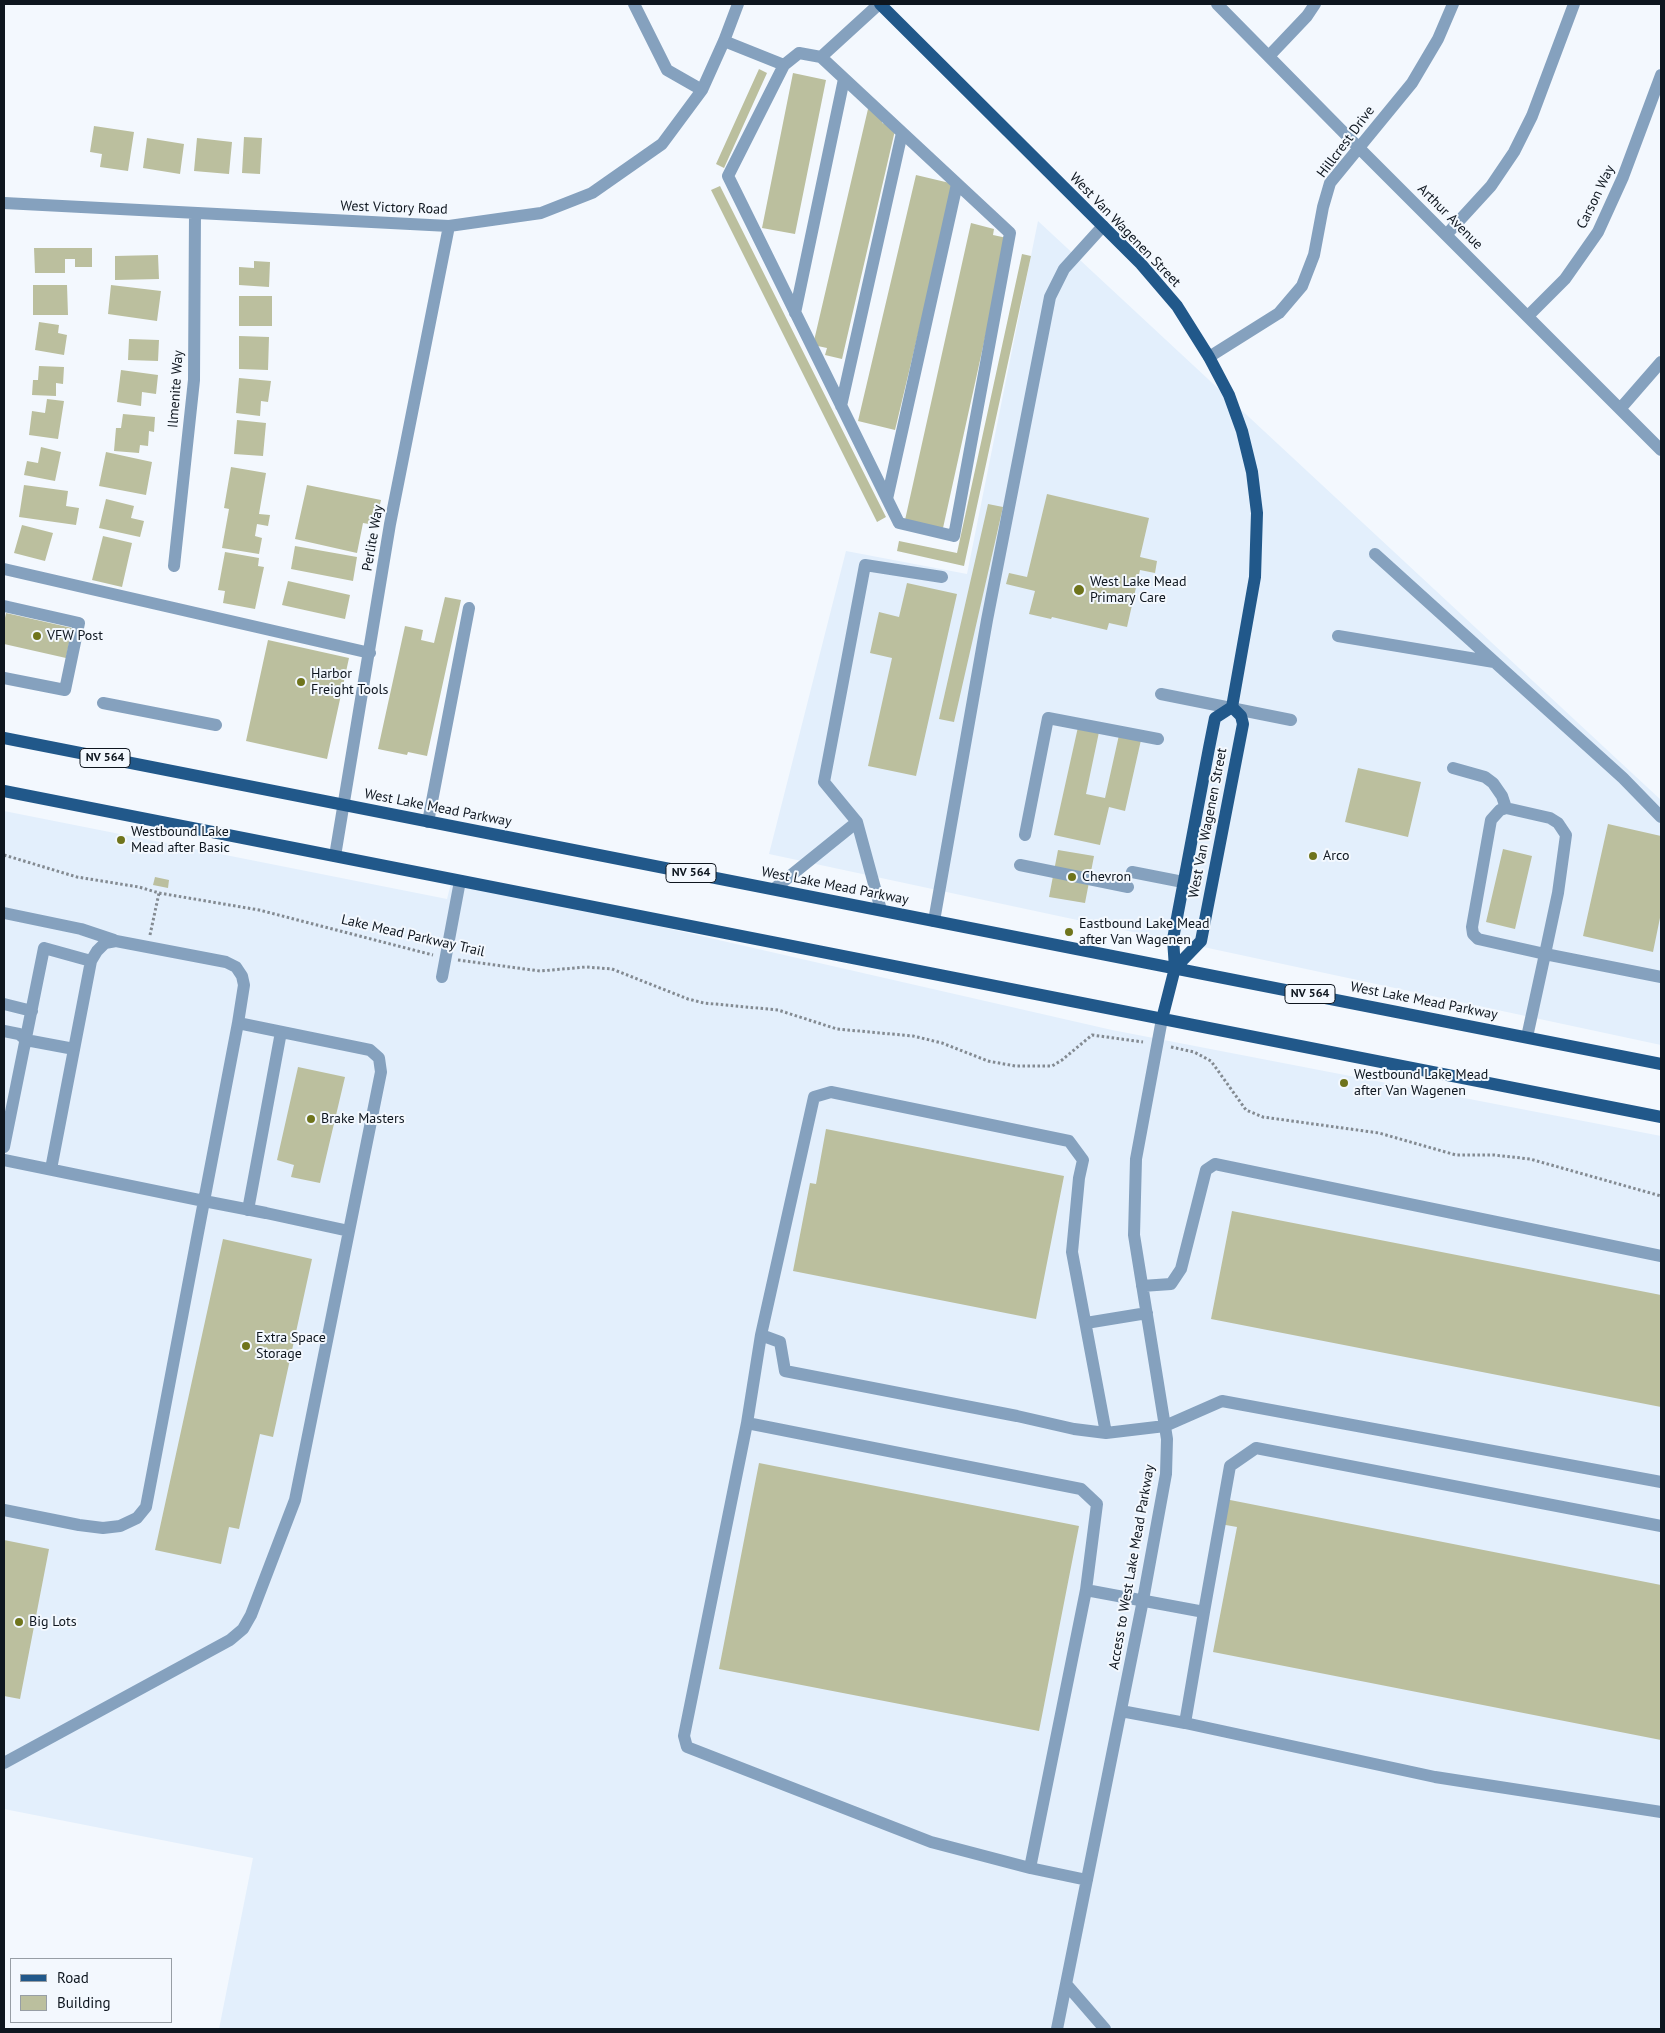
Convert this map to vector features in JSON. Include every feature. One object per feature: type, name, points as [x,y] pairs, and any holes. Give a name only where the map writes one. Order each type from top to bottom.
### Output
[{"type":"main road","name":"West Van Wagenen Street","points":[[880,4],[1141,264],[1177,306],[1209,357],[1229,395],[1242,431],[1252,472],[1257,513],[1255,577],[1232,707],[1215,718],[1173,938],[1175,968],[1162,1019]]},
{"type":"main road","name":"West Van Wagenen Street","points":[[1175,968],[1201,942],[1243,724],[1241,716],[1232,707]]},
{"type":"main road","name":"West Lake Mead Parkway","points":[[4,738],[1661,1064]]},
{"type":"main road","points":[[4,791],[1661,1117]]},
{"type":"street","points":[[634,4],[667,70],[702,90]]},
{"type":"street","name":"West Victory Road","points":[[4,203],[448,226],[541,213],[592,193],[662,144],[702,90],[724,42],[738,4]]},
{"type":"street","points":[[821,57],[880,4]]},
{"type":"street","name":"Arthur Avenue","points":[[1217,4],[1661,450]]},
{"type":"street","points":[[1269,56],[1315,4]]},
{"type":"street","name":"Hillcrest Drive","points":[[1209,357],[1279,312],[1302,286],[1314,255],[1323,207],[1330,183],[1412,83],[1438,39],[1453,4]]},
{"type":"street","points":[[1447,234],[1491,186],[1514,152],[1532,116],[1574,4]]},
{"type":"street","points":[[724,42],[784,65]]},
{"type":"street","points":[[800,53],[821,57],[1010,233],[954,536],[899,523],[728,176],[784,65],[800,53]]},
{"type":"street","name":"Carson Way","points":[[1528,316],[1565,279],[1598,232],[1623,177],[1661,75]]},
{"type":"street","points":[[795,313],[844,79]]},
{"type":"street","points":[[842,406],[902,133]]},
{"type":"street","points":[[887,499],[957,184]]},
{"type":"street","name":"Ilmenite Way","points":[[174,566],[194,380],[195,213]]},
{"type":"street","name":"Perlite Way","points":[[335,856],[345,805],[390,524],[448,226]]},
{"type":"street","points":[[934,921],[987,620],[1050,297],[1064,269],[1103,226]]},
{"type":"street","points":[[1620,409],[1661,362]]},
{"type":"street","points":[[1375,554],[1623,778],[1661,817]]},
{"type":"street","points":[[881,910],[857,822],[824,782],[865,565],[942,577]]},
{"type":"street","points":[[4,569],[370,653]]},
{"type":"street","points":[[4,606],[79,623],[65,690],[4,678]]},
{"type":"street","points":[[428,822],[469,608]]},
{"type":"street","points":[[1338,636],[1494,662]]},
{"type":"street","points":[[1161,694],[1291,720]]},
{"type":"street","points":[[102,703],[216,725]]},
{"type":"street","points":[[1025,835],[1048,718],[1158,740]]},
{"type":"street","points":[[1453,768],[1485,777],[1498,789],[1506,808]]},
{"type":"street","points":[[1527,1037],[1545,954],[1558,894],[1566,835],[1558,823],[1550,818],[1506,808],[1500,810],[1491,820],[1472,927],[1473,934],[1478,940],[1545,954],[1661,977]]},
{"type":"street","points":[[774,889],[857,822]]},
{"type":"street","points":[[1020,865],[1128,887]]},
{"type":"street","points":[[1132,872],[1183,882]]},
{"type":"street","points":[[442,976],[460,881]]},
{"type":"street","points":[[4,914],[81,929],[116,941],[226,962],[236,967],[242,976],[244,985],[146,1507],[137,1518],[120,1526],[103,1528],[4,1510]]},
{"type":"street","points":[[51,1169],[91,961],[105,942],[116,941]]},
{"type":"street","points":[[4,1147],[6,1128],[44,948],[91,961]]},
{"type":"street","points":[[4,1004],[32,1011]]},
{"type":"street","name":"Access to West Lake Mead Parkway","points":[[1057,2029],[1143,1600],[1166,1474],[1167,1438],[1134,1235],[1136,1159],[1162,1019]]},
{"type":"street","points":[[4,1763],[230,1640],[243,1629],[261,1589],[295,1500],[381,1072],[379,1058],[370,1050],[238,1023]]},
{"type":"street","points":[[4,1031],[19,1034],[26,1040],[74,1050]]},
{"type":"street","points":[[248,1210],[281,1032]]},
{"type":"street","points":[[1087,1880],[1030,1868],[931,1842],[687,1747],[684,1736],[747,1423],[761,1335],[814,1097],[831,1092],[1069,1141],[1083,1160],[1079,1178],[1072,1252],[1106,1433]]},
{"type":"street","points":[[4,1160],[349,1231]]},
{"type":"street","points":[[1142,1286],[1171,1284],[1181,1269],[1206,1170],[1215,1164],[1661,1256]]},
{"type":"street","points":[[1086,1323],[1147,1313]]},
{"type":"street","points":[[761,1335],[780,1342],[785,1371],[1017,1416],[1074,1429],[1106,1433],[1165,1426],[1222,1401],[1661,1482]]},
{"type":"street","points":[[747,1423],[1081,1489],[1097,1504],[1086,1590],[1030,1868]]},
{"type":"street","points":[[1185,1723],[1230,1466],[1256,1448],[1661,1526]]},
{"type":"street","points":[[1086,1590],[1204,1612]]},
{"type":"street","points":[[1121,1711],[1435,1777],[1661,1812]]},
{"type":"street","points":[[1066,1984],[1104,2028]]},
{"type":"path","name":"Lake Mead Parkway Trail","points":[[4,855],[77,877],[139,886],[159,893],[297,919],[377,942],[445,958],[540,971],[586,967],[612,969],[704,1004],[778,1010],[837,1029],[913,1036],[942,1043],[988,1061],[1008,1066],[1052,1066],[1092,1035],[1157,1043],[1194,1052],[1211,1061],[1246,1110],[1263,1117],[1379,1133],[1456,1154],[1530,1158],[1661,1196]]},
{"type":"path","points":[[153,924],[159,893]]},
{"type":"shaded area","points":[[1038,221],[1661,800],[1661,1045],[769,854],[846,551],[967,574]]},
{"type":"shaded area","points":[[4,811],[447,899],[452,879],[1112,1030],[1661,1136],[1661,2029],[219,2029],[253,1858],[4,1809]]},
{"type":"building","points":[[759,69],[767,73],[724,168],[716,164]]},
{"type":"building","points":[[793,73],[826,80],[795,234],[762,228]]},
{"type":"building","points":[[868,109],[885,112],[882,123],[896,126],[842,359],[825,355],[827,348],[813,345]]},
{"type":"building","points":[[94,126],[134,132],[128,171],[100,167],[102,154],[90,152]]},
{"type":"building","points":[[244,137],[262,138],[260,174],[242,173]]},
{"type":"building","points":[[147,138],[184,144],[180,174],[143,168]]},
{"type":"building","points":[[197,138],[232,142],[229,174],[194,171]]},
{"type":"building","points":[[916,175],[954,184],[895,430],[858,421]]},
{"type":"building","points":[[720,186],[886,517],[877,522],[711,190]]},
{"type":"building","points":[[971,223],[994,229],[993,235],[1007,238],[943,528],[905,520]]},
{"type":"building","points":[[34,248],[92,248],[92,267],[75,267],[75,259],[65,259],[65,273],[35,273]]},
{"type":"building","points":[[1022,254],[1031,256],[964,566],[897,551],[899,541],[957,553]]},
{"type":"building","points":[[158,255],[159,279],[115,280],[115,256]]},
{"type":"building","points":[[254,261],[270,262],[269,287],[239,285],[239,267],[254,268]]},
{"type":"building","points":[[33,285],[67,285],[68,315],[33,315]]},
{"type":"building","points":[[111,285],[161,291],[157,321],[108,314]]},
{"type":"building","points":[[239,296],[272,296],[272,326],[239,326]]},
{"type":"building","points":[[39,322],[59,325],[58,333],[67,335],[64,355],[35,350]]},
{"type":"building","points":[[239,336],[269,337],[268,370],[239,369]]},
{"type":"building","points":[[129,339],[159,340],[158,361],[128,360]]},
{"type":"building","points":[[39,366],[64,367],[63,384],[56,383],[56,396],[32,395],[33,380],[38,380]]},
{"type":"building","points":[[121,370],[158,375],[156,394],[142,392],[141,406],[117,402]]},
{"type":"building","points":[[239,378],[271,381],[268,402],[261,401],[260,416],[236,413]]},
{"type":"building","points":[[47,399],[64,401],[58,439],[29,435],[32,411],[45,413]]},
{"type":"building","points":[[123,414],[155,417],[154,432],[149,431],[148,446],[140,445],[139,453],[114,451],[116,428],[121,428]]},
{"type":"building","points":[[237,420],[266,423],[263,456],[234,454]]},
{"type":"building","points":[[41,447],[61,452],[55,481],[24,475],[27,461],[38,463]]},
{"type":"building","points":[[106,452],[152,462],[146,495],[99,486]]},
{"type":"building","points":[[231,467],[266,473],[259,514],[270,515],[268,526],[257,524],[255,536],[262,538],[259,554],[222,548],[229,509],[224,508]]},
{"type":"building","points":[[24,485],[68,491],[66,506],[79,508],[76,525],[19,517]]},
{"type":"building","points":[[307,485],[381,500],[375,525],[363,523],[357,553],[295,539]]},
{"type":"building","points":[[1047,494],[1149,518],[1140,557],[1157,561],[1155,573],[1140,570],[1127,627],[1109,623],[1107,630],[1052,617],[1051,619],[1029,614],[1035,591],[1006,584],[1009,573],[1027,577]]},
{"type":"building","points":[[106,499],[134,506],[131,518],[144,521],[140,537],[99,528]]},
{"type":"building","points":[[988,504],[1003,507],[954,722],[939,719]]},
{"type":"building","points":[[22,525],[53,533],[45,561],[14,553]]},
{"type":"building","points":[[103,536],[132,543],[122,587],[92,580]]},
{"type":"building","points":[[295,546],[357,557],[353,581],[291,569]]},
{"type":"building","points":[[225,552],[259,558],[258,566],[264,567],[255,609],[223,603],[225,591],[218,590]]},
{"type":"building","points":[[288,581],[350,595],[345,619],[282,605]]},
{"type":"building","points":[[907,583],[957,594],[916,776],[868,766],[892,658],[870,653],[879,612],[899,617]]},
{"type":"building","points":[[445,597],[461,600],[427,756],[408,752],[407,755],[378,749],[405,626],[423,630],[421,640],[434,643]]},
{"type":"building","name":"VFW Post","points":[[6,613],[72,628],[66,658],[4,644]]},
{"type":"building","name":"Harbor Freight Tools","points":[[268,640],[349,658],[327,759],[246,741]]},
{"type":"building","points":[[1078,727],[1099,732],[1086,794],[1105,798],[1119,735],[1141,740],[1125,811],[1109,807],[1100,845],[1054,835]]},
{"type":"building","points":[[1358,768],[1421,782],[1408,837],[1345,822]]},
{"type":"building","points":[[1608,824],[1661,836],[1661,913],[1653,952],[1583,936]]},
{"type":"building","points":[[1503,849],[1532,856],[1515,929],[1486,922]]},
{"type":"building","name":"Chevron","points":[[1058,850],[1094,856],[1085,903],[1049,897]]},
{"type":"building","points":[[155,877],[169,880],[168,888],[153,885]]},
{"type":"building","name":"Brake Masters","points":[[298,1067],[345,1077],[320,1183],[291,1177],[294,1165],[277,1160]]},
{"type":"building","points":[[826,1129],[1064,1176],[1036,1319],[793,1271],[810,1183],[816,1184]]},
{"type":"building","points":[[1232,1211],[1661,1295],[1661,1407],[1211,1319]]},
{"type":"building","name":"Extra Space Storage","points":[[223,1239],[312,1259],[273,1437],[260,1434],[239,1529],[229,1527],[221,1564],[155,1550]]},
{"type":"building","points":[[759,1463],[1079,1526],[1039,1731],[719,1669]]},
{"type":"building","points":[[1225,1499],[1661,1585],[1661,1740],[1213,1652],[1237,1527],[1220,1524]]},
{"type":"building","name":"Big Lots","points":[[4,1540],[49,1549],[20,1699],[4,1696]]},
{"type":"place","name":"West Lake Mead Primary Care","points":[[1079,590]]},
{"type":"place","name":"VFW Post","points":[[37,636]]},
{"type":"place","name":"Harbor Freight Tools","points":[[301,682]]},
{"type":"place","name":"Westbound Lake Mead after Basic","points":[[121,840]]},
{"type":"place","name":"Arco","points":[[1313,856]]},
{"type":"place","name":"Chevron","points":[[1072,877]]},
{"type":"place","name":"Eastbound Lake Mead after Van Wagenen","points":[[1069,932]]},
{"type":"place","name":"Westbound Lake Mead after Van Wagenen","points":[[1344,1083]]},
{"type":"place","name":"Brake Masters","points":[[311,1119]]},
{"type":"place","name":"Extra Space Storage","points":[[246,1346]]},
{"type":"place","name":"Big Lots","points":[[19,1622]]}]
